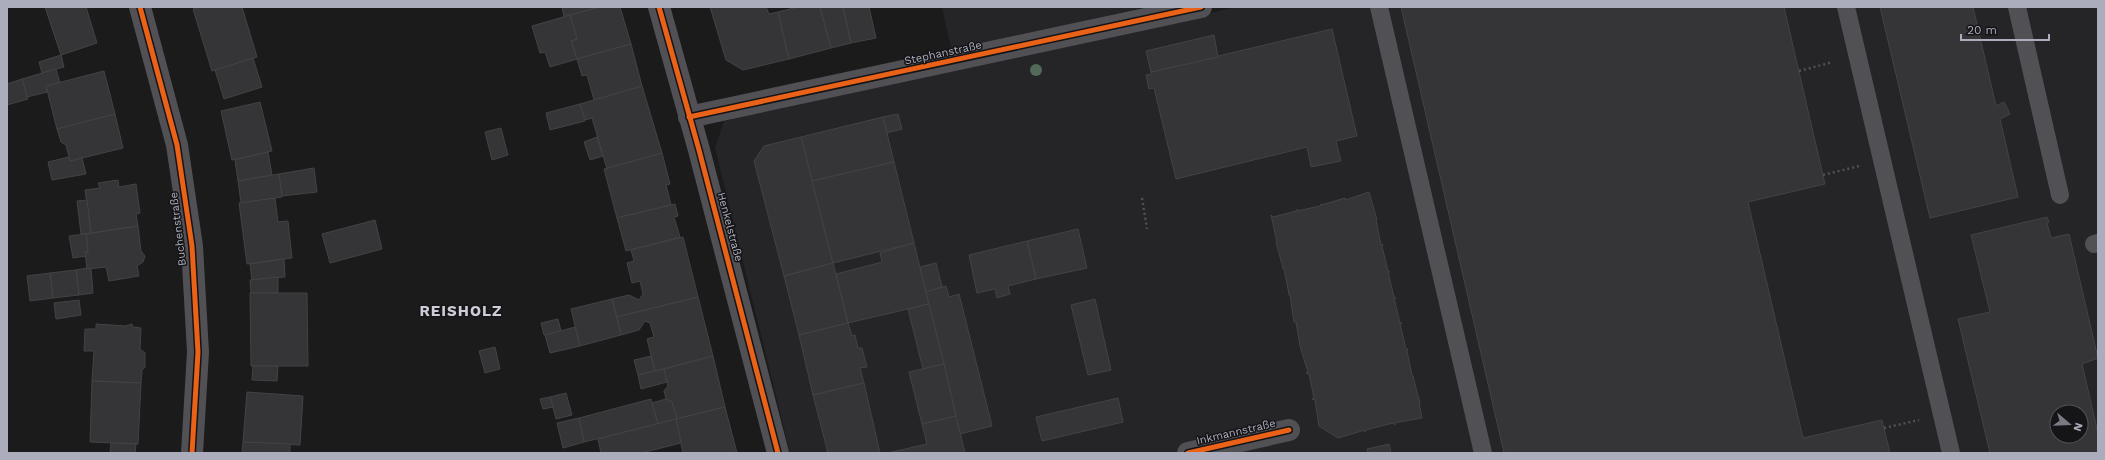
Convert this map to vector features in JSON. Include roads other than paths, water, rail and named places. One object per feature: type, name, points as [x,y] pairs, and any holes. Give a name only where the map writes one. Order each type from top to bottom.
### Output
[{"type":"street","name":"Buchenstraße","points":[[140,7],[178,146],[192,246],[198,352],[192,453]]},
{"type":"street","name":"Henkelstraße","points":[[659,7],[701,157],[778,453]]},
{"type":"street","name":"Stephanstraße","points":[[689,117],[1201,7]]},
{"type":"street","name":"Inkmannstraße","points":[[1188,453],[1289,430]]},
{"type":"lane","points":[[1379,7],[1483,453]]},
{"type":"lane","points":[[1846,7],[1859,56],[1882,161],[1951,453]]},
{"type":"lane","points":[[2017,7],[2060,195]]},
{"type":"district","name":"REISHOLZ","points":[[461,311]]}]
